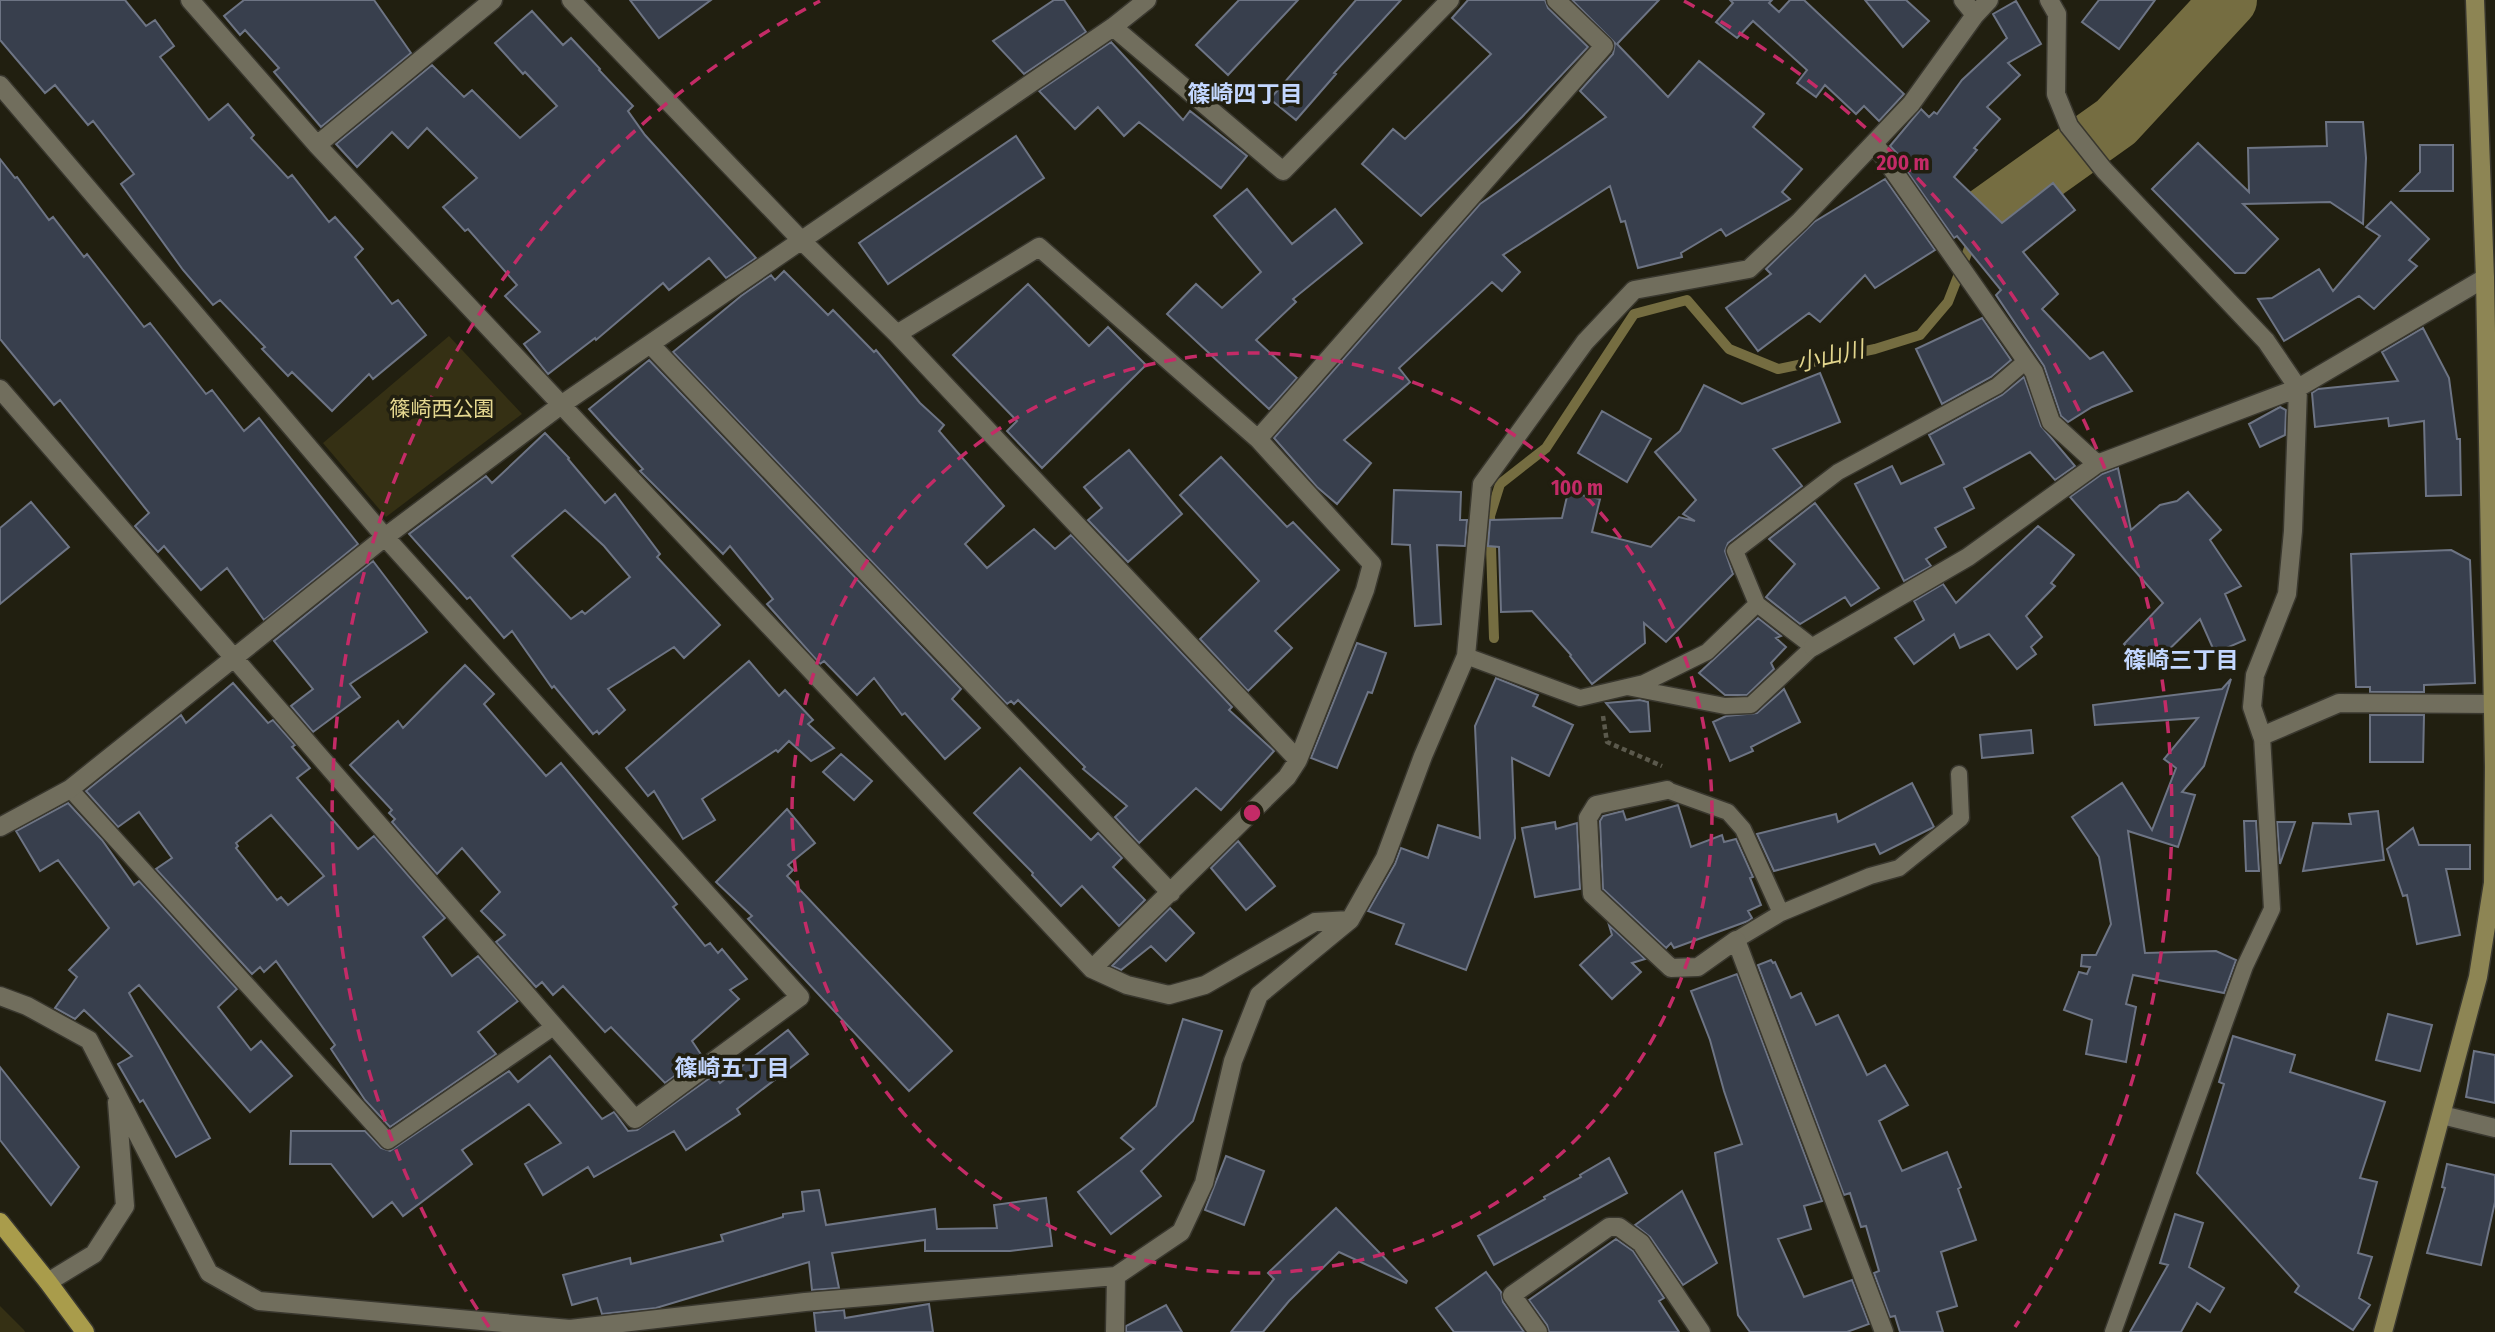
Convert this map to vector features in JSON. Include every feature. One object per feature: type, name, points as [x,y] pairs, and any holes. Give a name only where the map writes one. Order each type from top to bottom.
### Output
[{"type":"main road","points":[[0,1222],[85,1332]]},
{"type":"street","points":[[190,0],[317,145],[1092,969],[1128,985],[1169,995],[1205,985],[1315,922],[1350,920]]},
{"type":"street","points":[[317,145],[493,0]]},
{"type":"street","points":[[571,0],[801,240],[897,334],[1298,760]]},
{"type":"street","points":[[0,827],[70,789],[385,537],[561,405],[1113,27],[1147,0]]},
{"type":"street","points":[[1113,27],[1283,171],[1450,0]]},
{"type":"street","points":[[1258,439],[1604,46],[1556,0]]},
{"type":"street","points":[[1963,0],[1975,15]]},
{"type":"street","points":[[0,996],[27,1006],[89,1040],[209,1273],[259,1301],[570,1329],[805,1302],[1116,1276],[1181,1232],[1203,1183],[1233,1061],[1259,995],[1350,920],[1385,858],[1423,755],[1466,656],[1482,484],[1585,342],[1634,290],[1749,269],[1800,221],[1911,104],[1975,15],[1989,0]]},
{"type":"street","points":[[2049,0],[2057,14],[2056,94],[2069,126],[2104,170],[2266,341],[2298,388],[2294,531],[2287,594],[2255,675],[2252,707],[2262,736],[2339,704],[2493,704]]},
{"type":"street","points":[[2383,1332],[2478,977],[2493,883],[2492,489],[2475,0]]},
{"type":"street","points":[[0,85],[385,537],[800,997],[635,1119],[0,389]]},
{"type":"street","points":[[1874,143],[2034,372],[2051,422],[2097,464]]},
{"type":"street","points":[[897,334],[1039,247],[1258,439],[1372,564],[1365,590],[1298,760],[1287,778],[1092,969]]},
{"type":"street","points":[[1813,647],[1968,557],[2097,464],[2298,388],[2485,278]]},
{"type":"street","points":[[650,344],[1171,893]]},
{"type":"street","points":[[1667,790],[1596,805],[1588,818],[1592,894],[1671,968],[1698,967],[1736,940],[1884,1332]]},
{"type":"street","points":[[48,1282],[94,1254],[125,1206],[116,1095]]},
{"type":"street","points":[[2442,1115],[2495,1128]]},
{"type":"street","points":[[1538,1332],[1512,1295],[1609,1227],[1619,1227],[1641,1243],[1701,1332]]},
{"type":"street","points":[[1115,1332],[1116,1276]]},
{"type":"lane","points":[[1627,687],[1725,706],[1751,705],[1813,647],[1757,604],[1735,551],[1838,472],[1997,386],[2026,361]]},
{"type":"lane","points":[[1466,656],[1580,698],[1600,695],[1644,683],[1707,652],[1757,604]]},
{"type":"lane","points":[[2113,1332],[2245,966],[2272,909],[2262,736]]},
{"type":"lane","points":[[1736,940],[1781,913],[1870,876],[1899,867],[1961,818],[1959,775]]},
{"type":"lane","points":[[70,789],[388,1141],[555,1026]]},
{"type":"lane","points":[[1667,790],[1728,812],[1743,829],[1781,913]]},
{"type":"path","points":[[1600,695],[1607,742],[1663,766],[1667,790]]},
{"type":"green space","name":"篠崎西公園","points":[[449,336],[522,414],[386,517],[323,443]]},
{"type":"green space","points":[[0,1306],[24,1330],[25,1332],[0,1332]]},
{"type":"building","points":[[0,0],[125,0],[146,26],[155,20],[174,46],[160,57],[209,120],[228,104],[254,135],[251,138],[288,178],[292,175],[329,222],[335,217],[363,249],[355,257],[392,304],[398,300],[426,335],[373,379],[369,374],[332,411],[292,372],[288,376],[262,349],[265,347],[220,300],[213,305],[183,270],[121,184],[134,174],[93,121],[88,125],[55,85],[45,93],[0,40]]},
{"type":"building","points":[[244,0],[374,0],[411,53],[321,127],[274,72],[279,68],[245,30],[240,35],[224,16]]},
{"type":"building","points":[[630,0],[711,0],[659,38]]},
{"type":"building","points":[[1054,0],[1064,0],[1086,32],[1024,74],[993,41]]},
{"type":"building","points":[[1239,0],[1298,0],[1228,75],[1196,45]]},
{"type":"building","points":[[1356,0],[1401,0],[1334,73],[1336,74],[1296,120],[1270,99]]},
{"type":"building","points":[[1468,0],[1545,0],[1548,8],[1588,47],[1522,117],[1421,216],[1362,164],[1393,129],[1405,139],[1491,54],[1452,18]]},
{"type":"building","points":[[1572,0],[1659,0],[1617,44],[1668,97],[1699,61],[1764,114],[1753,127],[1802,169],[1782,192],[1790,199],[1726,236],[1721,229],[1681,253],[1682,257],[1638,268],[1625,221],[1621,222],[1610,186],[1503,255],[1520,272],[1502,291],[1492,282],[1399,368],[1410,382],[1344,440],[1371,463],[1337,504],[1317,487],[1274,438],[1480,204],[1606,117],[1580,91],[1613,54],[1615,43]]},
{"type":"building","points":[[1730,0],[1772,0],[1769,3],[1779,12],[1790,0],[1804,0],[1904,94],[1879,121],[1864,106],[1856,114],[1825,85],[1816,97],[1797,83],[1807,70],[1753,21],[1737,38],[1716,22],[1733,3]]},
{"type":"building","points":[[1865,0],[1906,0],[1929,21],[1903,47]]},
{"type":"building","points":[[2099,0],[2155,0],[2119,49],[2082,22]]},
{"type":"building","points":[[2016,1],[2041,44],[2008,63],[2020,75],[1987,107],[2000,119],[1974,148],[1977,150],[1954,177],[2002,223],[2053,183],[2075,210],[2023,252],[2058,294],[2042,309],[2090,359],[2103,352],[2132,391],[2092,407],[2068,422],[2061,416],[2044,366],[1996,295],[2001,290],[1957,236],[1954,238],[1904,167],[1908,165],[1890,146],[1921,109],[1929,117],[1934,112],[1937,114],[1962,80],[2007,38],[1993,14]]},
{"type":"building","points":[[532,11],[563,45],[571,38],[600,69],[633,106],[628,111],[645,135],[756,258],[726,278],[709,258],[669,290],[663,283],[596,340],[595,338],[548,374],[524,344],[540,332],[505,296],[517,285],[468,229],[465,231],[443,207],[477,178],[427,128],[408,148],[392,132],[357,167],[336,144],[432,65],[464,97],[472,90],[520,138],[557,106],[495,43]]},
{"type":"building","points":[[1111,42],[1183,120],[1190,111],[1247,156],[1221,188],[1139,122],[1124,136],[1098,107],[1075,129],[1039,91]]},
{"type":"building","points":[[2326,122],[2363,122],[2366,158],[2363,224],[2330,202],[2243,204],[2278,239],[2245,273],[2235,273],[2152,189],[2198,143],[2249,192],[2248,148],[2327,146]]},
{"type":"building","points":[[1016,136],[1044,178],[888,284],[859,243]]},
{"type":"building","points":[[2420,145],[2453,145],[2453,191],[2401,191],[2420,172]]},
{"type":"building","points":[[0,159],[49,220],[53,217],[84,257],[87,254],[144,327],[150,323],[206,394],[212,390],[244,431],[259,418],[358,544],[264,620],[227,568],[201,590],[164,546],[158,552],[135,526],[149,513],[60,400],[54,405],[0,339]]},
{"type":"building","points":[[1885,179],[1935,250],[1875,288],[1865,275],[1820,322],[1809,313],[1758,351],[1726,308],[1771,274],[1766,269],[1814,222]]},
{"type":"building","points":[[1247,189],[1292,244],[1335,209],[1362,243],[1293,299],[1296,302],[1256,340],[1297,378],[1269,409],[1167,314],[1196,284],[1222,308],[1261,272],[1214,216]]},
{"type":"building","points":[[2391,202],[2429,239],[2409,260],[2417,266],[2374,309],[2359,296],[2284,341],[2258,299],[2272,298],[2319,269],[2333,291],[2380,236],[2366,227]]},
{"type":"building","points":[[784,271],[828,315],[833,310],[874,352],[876,350],[920,403],[944,425],[939,431],[1004,506],[965,544],[987,568],[1034,529],[1055,549],[1071,535],[1232,707],[1229,710],[1274,751],[1221,810],[1196,788],[1139,843],[1115,817],[1127,806],[1083,769],[1085,767],[1018,700],[1014,704],[1011,701],[1007,704],[673,352],[741,296],[771,275],[775,280]]},
{"type":"building","points":[[1028,284],[1089,346],[1108,327],[1146,365],[1042,468],[1007,431],[1017,421],[953,355]]},
{"type":"building","points":[[1982,318],[2011,360],[1991,377],[1942,404],[1916,349]]},
{"type":"building","points":[[2423,328],[2449,378],[2457,439],[2460,439],[2461,495],[2426,496],[2424,421],[2389,426],[2388,418],[2315,427],[2312,393],[2318,389],[2398,381],[2382,352]]},
{"type":"building","points":[[649,360],[961,689],[952,699],[980,728],[945,759],[905,713],[902,715],[874,678],[857,695],[824,661],[820,664],[767,604],[773,599],[730,546],[723,554],[640,471],[643,469],[589,409]]},
{"type":"building","points":[[1820,373],[1840,422],[1773,449],[1802,486],[1728,543],[1725,551],[1733,574],[1666,642],[1644,623],[1645,643],[1592,684],[1571,655],[1532,611],[1501,612],[1499,547],[1488,546],[1490,520],[1562,518],[1568,492],[1600,499],[1592,532],[1651,547],[1679,517],[1695,521],[1683,514],[1696,500],[1655,452],[1680,431],[1704,385],[1742,404]]},
{"type":"building","points":[[2024,377],[2041,426],[2075,466],[2055,480],[2030,452],[1964,488],[1974,508],[1935,528],[1946,547],[1926,559],[1931,566],[1904,581],[1855,484],[1892,466],[1901,484],[1944,464],[1929,435],[2002,395]]},
{"type":"building","points":[[2280,407],[2286,410],[2285,435],[2260,447],[2249,424]]},
{"type":"building","points":[[1602,411],[1651,439],[1627,482],[1578,453]]},
{"type":"building","points":[[545,433],[605,503],[615,494],[660,554],[657,557],[720,625],[684,658],[674,647],[608,689],[625,710],[599,734],[597,731],[593,734],[554,686],[552,688],[512,631],[504,638],[470,597],[467,599],[409,534],[486,476],[492,483]],"holes":[[[565,510],[604,546],[630,577],[585,614],[582,611],[571,619],[512,556]]]},
{"type":"building","points":[[1129,450],[1182,514],[1128,562],[1088,520],[1102,508],[1084,487]]},
{"type":"building","points":[[1221,457],[1287,527],[1293,522],[1339,570],[1275,631],[1292,648],[1248,691],[1200,639],[1259,581],[1180,495]]},
{"type":"building","points":[[2118,468],[2131,530],[2160,505],[2177,501],[2188,492],[2221,530],[2210,540],[2241,586],[2225,594],[2245,640],[2215,653],[2200,619],[2149,669],[2124,644],[2163,603],[2070,497],[2102,474]]},
{"type":"building","points":[[1394,490],[1461,492],[1460,520],[1467,520],[1465,546],[1437,545],[1441,624],[1415,626],[1410,545],[1392,544]]},
{"type":"building","points":[[31,502],[69,547],[0,604],[0,528]]},
{"type":"building","points":[[1815,503],[1879,588],[1851,606],[1845,597],[1800,624],[1766,597],[1795,564],[1769,539]]},
{"type":"building","points":[[2038,526],[2074,555],[2051,583],[2055,586],[2026,616],[2042,637],[2031,647],[2036,654],[2017,669],[1989,634],[1960,648],[1954,634],[1914,664],[1895,638],[1924,620],[1914,601],[1943,584],[1956,603]]},
{"type":"building","points":[[2451,550],[2470,560],[2475,683],[2424,685],[2424,692],[2370,692],[2370,687],[2356,687],[2351,554]]},
{"type":"building","points":[[373,561],[427,632],[350,684],[360,697],[313,732],[291,706],[313,689],[274,641]]},
{"type":"building","points":[[1758,618],[1781,636],[1776,638],[1786,647],[1771,663],[1774,669],[1747,695],[1725,695],[1699,673]]},
{"type":"building","points":[[1357,643],[1386,653],[1372,693],[1368,692],[1337,768],[1311,758]]},
{"type":"building","points":[[749,661],[779,696],[785,690],[813,720],[808,724],[834,748],[811,761],[789,741],[778,752],[776,750],[702,799],[715,820],[683,839],[654,791],[648,796],[626,768]]},
{"type":"building","points":[[465,665],[494,694],[484,704],[546,776],[561,763],[677,904],[673,907],[705,946],[710,943],[718,953],[722,949],[747,979],[730,990],[739,999],[692,1041],[702,1056],[665,1083],[611,1027],[605,1032],[563,986],[553,995],[542,982],[536,987],[496,942],[505,935],[481,911],[500,892],[462,848],[437,874],[392,822],[395,819],[389,813],[392,810],[350,765],[398,721],[403,728]]},
{"type":"building","points":[[1496,678],[1538,695],[1533,706],[1573,725],[1549,776],[1512,758],[1515,838],[1466,970],[1396,944],[1404,924],[1368,911],[1395,864],[1401,848],[1428,858],[1438,825],[1480,838],[1475,726]]},
{"type":"building","points":[[2231,679],[2204,766],[2182,792],[2195,795],[2178,847],[2128,831],[2145,953],[2216,951],[2236,960],[2224,993],[2133,975],[2126,1004],[2136,1007],[2126,1062],[2086,1054],[2092,1020],[2064,1010],[2079,972],[2087,974],[2090,967],[2081,966],[2082,955],[2096,955],[2111,924],[2099,857],[2072,817],[2122,783],[2152,830],[2176,768],[2164,759],[2198,718],[2095,725],[2093,705],[2222,689]]},
{"type":"building","points":[[233,683],[268,723],[273,720],[295,745],[292,747],[310,768],[297,778],[358,849],[374,836],[445,918],[423,937],[452,976],[478,956],[518,1001],[478,1032],[496,1054],[390,1127],[365,1100],[331,1049],[335,1045],[276,961],[264,972],[260,967],[252,974],[156,869],[172,858],[139,812],[118,827],[86,791],[181,715],[186,723]],"holes":[[[271,815],[324,876],[288,905],[281,897],[277,900],[236,848],[236,843]]]},
{"type":"building","points":[[1784,689],[1800,722],[1751,747],[1753,751],[1730,761],[1713,722],[1726,716],[1757,713]]},
{"type":"building","points":[[1640,700],[1648,702],[1650,731],[1630,732],[1606,703]]},
{"type":"building","points":[[2370,715],[2424,715],[2423,762],[2370,762]]},
{"type":"building","points":[[2031,730],[2033,753],[1982,758],[1980,735]]},
{"type":"building","points":[[841,754],[872,781],[854,800],[823,772]]},
{"type":"building","points":[[1020,768],[1091,840],[1098,833],[1122,858],[1113,867],[1145,900],[1119,926],[1082,886],[1061,906],[974,813]]},
{"type":"building","points":[[1912,783],[1934,827],[1880,854],[1875,844],[1774,871],[1757,834],[1836,814],[1838,822]]},
{"type":"building","points":[[68,803],[102,840],[134,885],[139,881],[237,989],[218,1007],[251,1050],[261,1041],[292,1076],[250,1112],[139,985],[129,993],[210,1138],[176,1157],[143,1100],[140,1102],[118,1064],[132,1056],[84,1010],[75,1019],[55,1008],[77,977],[69,970],[109,928],[58,860],[40,871],[16,831]]},
{"type":"building","points":[[1678,805],[1691,847],[1722,835],[1724,842],[1736,839],[1753,877],[1750,878],[1761,905],[1748,911],[1752,918],[1748,921],[1674,948],[1671,943],[1666,948],[1603,889],[1600,821],[1603,816],[1623,811],[1626,820]]},
{"type":"building","points":[[787,809],[815,843],[788,865],[793,870],[787,876],[952,1051],[909,1091],[748,919],[752,916],[716,882]]},
{"type":"building","points":[[2378,811],[2384,860],[2303,871],[2313,823],[2351,824],[2349,814]]},
{"type":"building","points":[[2244,821],[2256,821],[2259,871],[2246,871]]},
{"type":"building","points":[[1555,822],[1556,829],[1577,823],[1580,889],[1535,897],[1522,828]]},
{"type":"building","points":[[2277,822],[2295,822],[2280,864]]},
{"type":"building","points":[[2413,828],[2419,845],[2470,845],[2470,869],[2446,869],[2460,935],[2417,944],[2407,895],[2403,896],[2387,849]]},
{"type":"building","points":[[1238,841],[1275,886],[1246,910],[1211,868]]},
{"type":"building","points":[[1170,908],[1194,933],[1166,961],[1151,946],[1121,970],[1112,966]]},
{"type":"building","points":[[1609,925],[1645,959],[1632,963],[1641,972],[1612,999],[1580,965],[1612,935]]},
{"type":"building","points":[[1771,960],[1775,962],[1791,998],[1801,993],[1816,1025],[1838,1015],[1867,1075],[1885,1065],[1908,1105],[1879,1121],[1902,1171],[1947,1152],[1961,1187],[1958,1189],[1976,1240],[1941,1252],[1957,1306],[1937,1312],[1943,1332],[1900,1332],[1895,1316],[1890,1317],[1874,1273],[1879,1271],[1866,1226],[1861,1227],[1850,1193],[1844,1195],[1758,965]]},
{"type":"building","points":[[1737,974],[1822,1201],[1804,1206],[1811,1229],[1778,1239],[1804,1297],[1852,1280],[1869,1324],[1847,1332],[1750,1332],[1738,1315],[1715,1153],[1742,1144],[1710,1040],[1691,991]]},
{"type":"building","points":[[2388,1014],[2432,1025],[2420,1071],[2376,1060]]},
{"type":"building","points":[[1183,1019],[1222,1031],[1193,1121],[1141,1171],[1161,1196],[1111,1234],[1078,1192],[1134,1149],[1121,1138],[1156,1106]]},
{"type":"building","points":[[788,1030],[808,1054],[737,1109],[740,1114],[686,1150],[674,1131],[594,1177],[588,1167],[543,1195],[525,1164],[561,1143],[529,1104],[462,1150],[472,1164],[403,1216],[392,1202],[373,1217],[331,1164],[290,1164],[291,1131],[365,1131],[381,1148],[390,1151],[509,1071],[518,1082],[550,1056],[602,1119],[614,1112],[628,1131],[637,1130],[714,1075],[720,1083]]},
{"type":"building","points":[[2233,1036],[2295,1055],[2290,1072],[2385,1102],[2360,1178],[2377,1182],[2358,1253],[2372,1257],[2359,1298],[2370,1305],[2353,1330],[2295,1292],[2299,1286],[2197,1173],[2224,1084],[2219,1082]]},
{"type":"building","points":[[2474,1051],[2495,1055],[2495,1103],[2466,1097]]},
{"type":"building","points":[[0,1067],[79,1167],[51,1205],[0,1140]]},
{"type":"building","points":[[1226,1156],[1264,1171],[1244,1225],[1205,1210]]},
{"type":"building","points":[[1609,1158],[1627,1193],[1494,1265],[1478,1236],[1545,1199],[1544,1197]]},
{"type":"building","points":[[2447,1164],[2495,1175],[2495,1202],[2481,1265],[2427,1253],[2445,1188],[2442,1187]]},
{"type":"building","points":[[819,1190],[826,1225],[935,1209],[937,1229],[997,1228],[994,1205],[1046,1198],[1052,1246],[1010,1251],[925,1251],[925,1240],[832,1253],[839,1288],[812,1290],[809,1262],[656,1308],[602,1314],[597,1298],[572,1305],[563,1275],[630,1258],[631,1264],[723,1241],[721,1235],[783,1217],[783,1214],[804,1211],[802,1192]]},
{"type":"building","points":[[1682,1191],[1717,1263],[1683,1285],[1650,1237],[1635,1225]]},
{"type":"building","points":[[1336,1208],[1406,1283],[1339,1252],[1289,1301],[1263,1332],[1231,1332],[1274,1279],[1268,1273]]},
{"type":"building","points":[[2175,1214],[2203,1223],[2189,1267],[2224,1288],[2210,1312],[2197,1303],[2181,1332],[2130,1332],[2168,1265],[2160,1263]]},
{"type":"building","points":[[1616,1239],[1633,1251],[1664,1298],[1659,1301],[1679,1332],[1549,1332],[1529,1300]]},
{"type":"building","points":[[1486,1272],[1524,1332],[1454,1332],[1436,1308]]},
{"type":"building","points":[[929,1304],[933,1332],[816,1332],[814,1313],[844,1310],[845,1318]]},
{"type":"building","points":[[1166,1305],[1182,1332],[1126,1332],[1126,1326]]},
{"type":"waterway","name":"小山川","points":[[1980,219],[2116,122],[2229,0]]},
{"type":"waterway","name":"小山川","points":[[1494,638],[1490,516],[1500,484],[1546,448],[1634,314],[1687,300],[1729,349],[1778,369],[1875,349],[1920,335],[1948,302],[1973,238]]},
{"type":"district","name":"篠崎四丁目","points":[[1245,94]]},
{"type":"district","name":"篠崎三丁目","points":[[2181,660]]},
{"type":"district","name":"篠崎五丁目","points":[[732,1068]]}]
